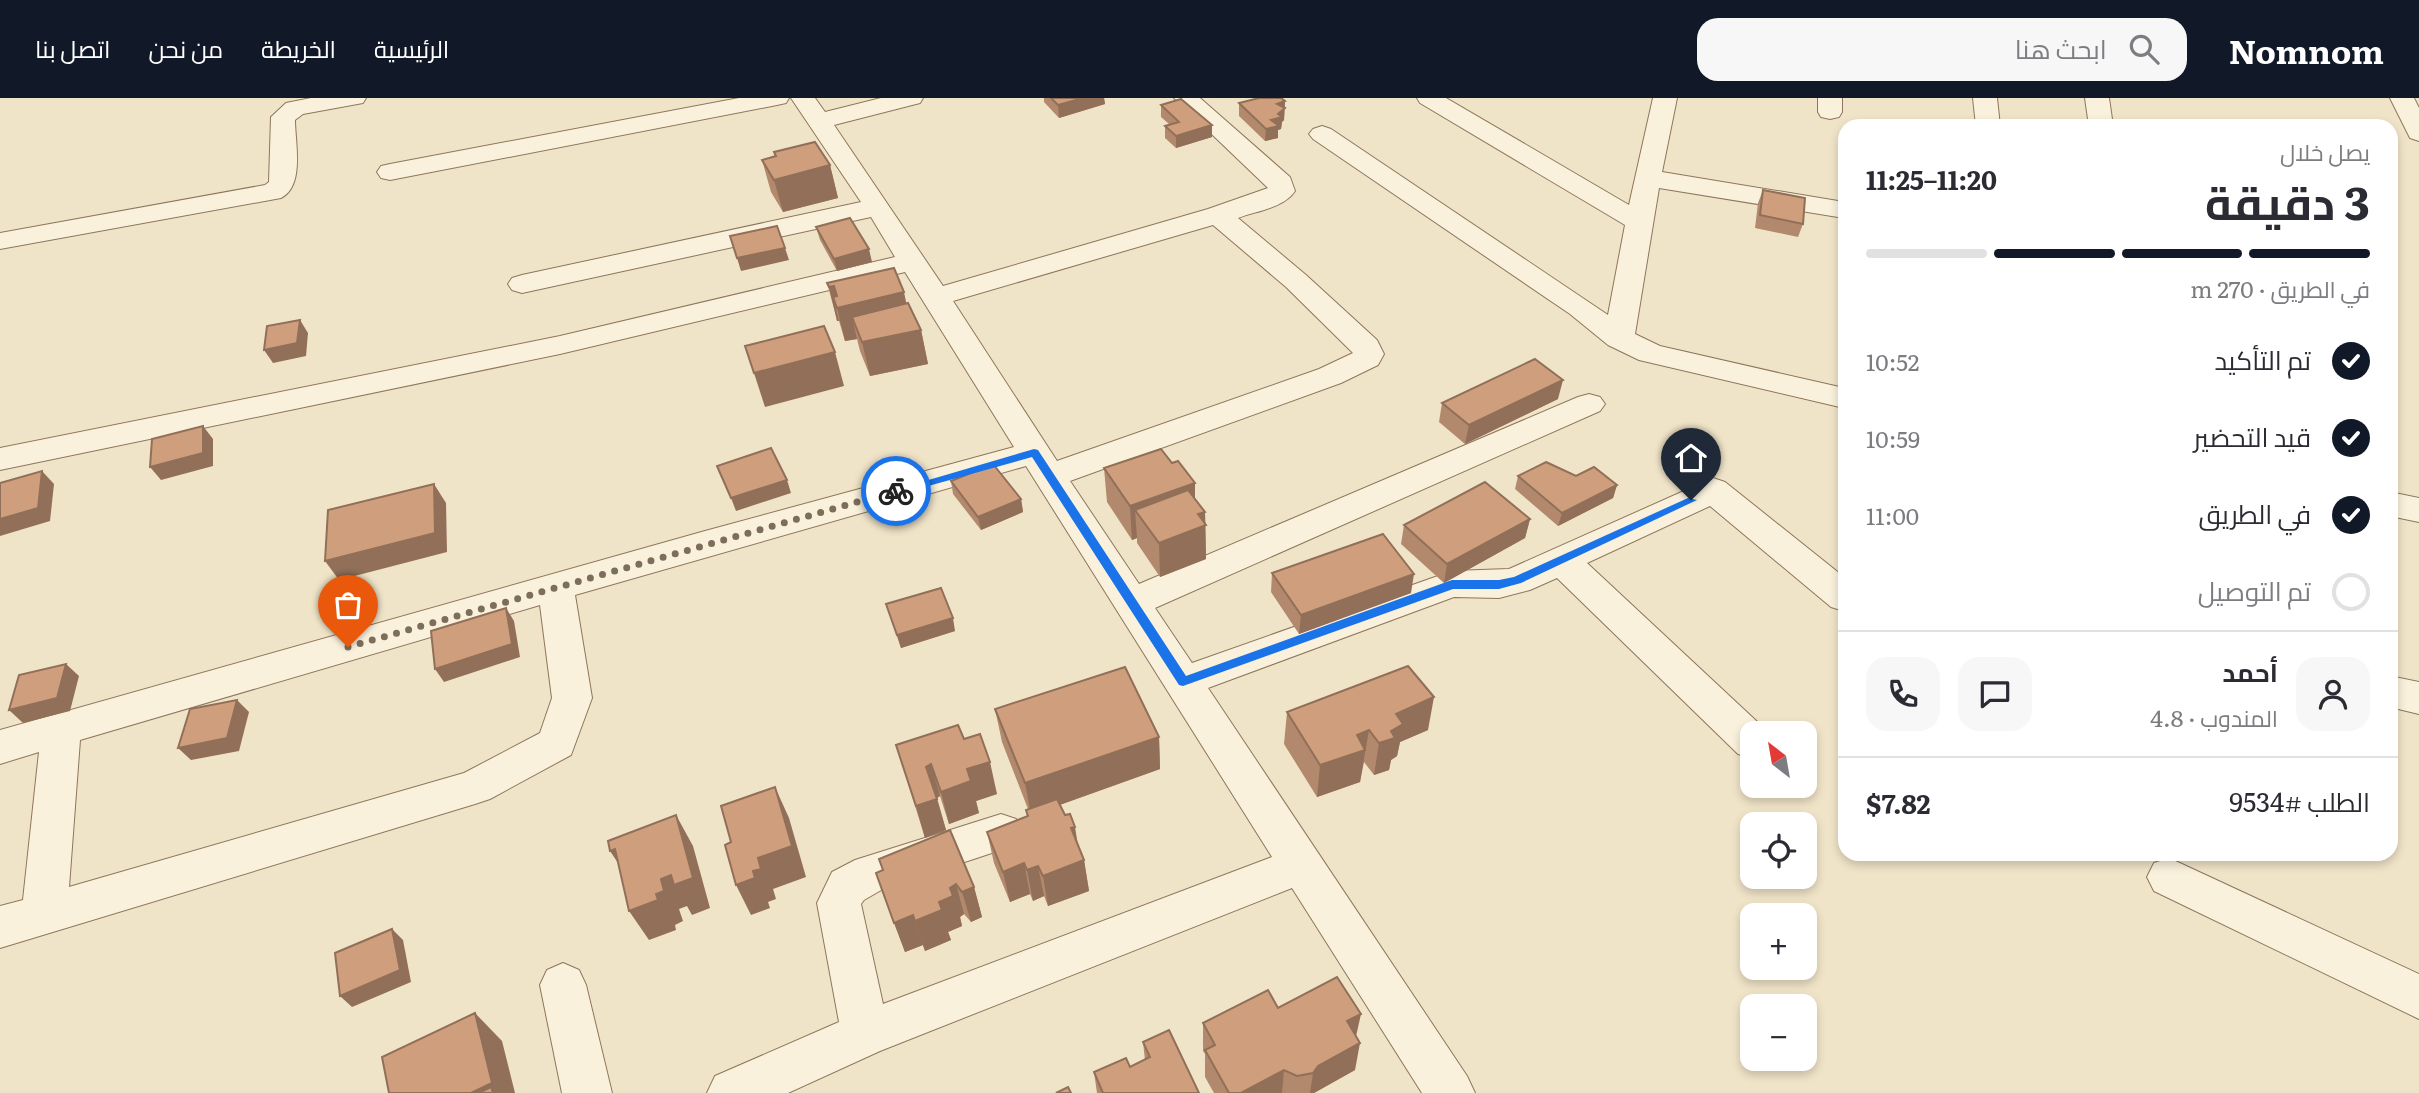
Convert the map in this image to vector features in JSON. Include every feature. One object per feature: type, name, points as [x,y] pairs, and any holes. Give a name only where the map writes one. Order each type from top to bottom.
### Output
[{"type":"street","points":[[0,241],[272,192],[280,188],[282,182],[283,117],[295,108],[354,98]]},
{"type":"street","points":[[390,172],[777,98]]},
{"type":"street","points":[[911,98],[811,109],[878,207],[1131,603],[1450,1093]]},
{"type":"street","points":[[935,297],[1218,215],[1273,197],[1282,191],[1281,183],[1186,98]]},
{"type":"street","points":[[1429,98],[1639,222]]},
{"type":"street","points":[[1619,338],[1639,222],[1665,98]]},
{"type":"street","points":[[1985,98],[1987,119]]},
{"type":"street","points":[[2097,98],[2100,119]]},
{"type":"street","points":[[2402,98],[2419,133]]},
{"type":"street","points":[[1322,134],[1619,338],[1650,353],[1838,397]]},
{"type":"street","points":[[1648,178],[1838,209]]},
{"type":"street","points":[[522,284],[878,207]]},
{"type":"street","points":[[0,747],[556,587],[1042,465],[1330,376],[1367,358],[1369,354],[1366,346],[1296,281],[1218,215]]},
{"type":"street","points":[[0,459],[560,345],[913,261]]},
{"type":"street","points":[[1131,603],[1589,404]]},
{"type":"street","points":[[1183,682],[1452,584],[1508,583],[1713,490],[1838,592]]},
{"type":"street","points":[[2398,506],[2419,510]]},
{"type":"street","points":[[1561,560],[1740,731]]},
{"type":"street","points":[[0,927],[475,787],[556,743],[572,698],[556,587]]},
{"type":"street","points":[[2398,693],[2419,698]]},
{"type":"street","points":[[44,914],[61,730]]},
{"type":"street","points":[[865,1034],[839,903],[848,886],[870,874],[1001,832]]},
{"type":"street","points":[[732,1093],[865,1034],[1302,865]]},
{"type":"street","points":[[2169,877],[2419,997]]},
{"type":"street","points":[[563,985],[586,1093]]},
{"type":"building","points":[[1051,98],[1083,98],[1058,105]]},
{"type":"building","points":[[1259,98],[1281,98],[1285,101],[1277,104],[1285,108],[1278,114],[1282,117],[1271,120],[1279,126],[1266,129],[1239,103]]},
{"type":"building","points":[[1181,99],[1212,125],[1176,136],[1165,126],[1179,122],[1161,105]]},
{"type":"building","points":[[815,142],[830,165],[774,180],[762,160],[776,156],[774,152]]},
{"type":"building","points":[[1763,190],[1805,198],[1803,224],[1760,215]]},
{"type":"building","points":[[850,218],[869,249],[834,259],[816,227]]},
{"type":"building","points":[[777,226],[785,248],[737,258],[730,236]]},
{"type":"building","points":[[894,268],[904,292],[837,308],[833,297],[837,296],[834,286],[829,287],[827,283]]},
{"type":"building","points":[[908,303],[921,330],[862,342],[852,317]]},
{"type":"building","points":[[300,320],[297,343],[264,350],[267,326]]},
{"type":"building","points":[[824,326],[835,352],[754,373],[745,346]]},
{"type":"building","points":[[1535,359],[1563,380],[1469,425],[1442,403]]},
{"type":"building","points":[[203,426],[203,453],[150,467],[152,439]]},
{"type":"building","points":[[771,448],[787,480],[731,498],[717,466]]},
{"type":"building","points":[[1161,449],[1172,463],[1178,461],[1195,483],[1130,506],[1104,468]]},
{"type":"building","points":[[1546,462],[1576,476],[1594,467],[1617,485],[1562,513],[1518,476]]},
{"type":"building","points":[[993,464],[1021,499],[978,517],[951,481]]},
{"type":"building","points":[[42,471],[38,508],[0,519],[0,483]]},
{"type":"building","points":[[1485,482],[1530,519],[1447,564],[1404,525]]},
{"type":"building","points":[[434,484],[435,533],[325,561],[328,510]]},
{"type":"building","points":[[1188,490],[1205,512],[1198,514],[1206,525],[1159,543],[1135,510]]},
{"type":"building","points":[[1383,534],[1414,574],[1301,615],[1272,573]]},
{"type":"building","points":[[941,588],[953,618],[897,635],[886,604]]},
{"type":"building","points":[[506,608],[512,644],[435,669],[431,631]]},
{"type":"building","points":[[66,664],[57,698],[9,710],[19,675]]},
{"type":"building","points":[[1408,666],[1434,697],[1396,714],[1403,724],[1391,731],[1395,738],[1379,743],[1369,730],[1357,735],[1365,750],[1320,765],[1287,712]]},
{"type":"building","points":[[1125,667],[1159,737],[1025,783],[995,709]]},
{"type":"building","points":[[237,700],[227,738],[178,748],[190,709]]},
{"type":"building","points":[[958,725],[964,739],[980,734],[990,762],[967,769],[971,781],[941,792],[931,764],[926,767],[937,799],[916,806],[896,745]]},
{"type":"building","points":[[775,787],[792,846],[758,858],[761,869],[753,871],[755,878],[736,885],[725,845],[731,842],[721,806]]},
{"type":"building","points":[[1057,799],[1065,815],[1070,814],[1075,827],[1071,828],[1084,860],[1043,876],[1038,866],[1027,870],[1024,863],[1003,872],[987,832],[1028,816],[1026,810]]},
{"type":"building","points":[[676,815],[693,878],[674,885],[671,875],[661,879],[664,891],[656,894],[658,900],[629,911],[615,849],[610,851],[608,841]]},
{"type":"building","points":[[950,830],[974,887],[962,892],[956,884],[950,888],[953,896],[939,902],[942,910],[915,921],[913,915],[894,923],[876,873],[883,870],[879,859]]},
{"type":"building","points":[[392,929],[400,970],[340,996],[335,953]]},
{"type":"building","points":[[1337,977],[1361,1014],[1347,1021],[1360,1043],[1318,1066],[1313,1073],[1297,1076],[1284,1070],[1241,1093],[1229,1093],[1205,1050],[1215,1045],[1203,1023],[1268,990],[1278,1008]]},
{"type":"building","points":[[475,1013],[492,1083],[471,1093],[389,1093],[382,1057]]},
{"type":"building","points":[[1169,1030],[1199,1093],[1103,1093],[1094,1072],[1126,1058],[1130,1067],[1150,1057],[1143,1042]]},
{"type":"building","points":[[491,1087],[493,1093],[479,1093]]},
{"type":"building","points":[[1068,1087],[1071,1093],[1056,1093]]},
{"type":"way so far","points":[[348,647],[896,491]]},
{"type":"route","points":[[896,491],[1034,453],[1183,682],[1452,584],[1499,584],[1517,580],[1691,500]]}]
